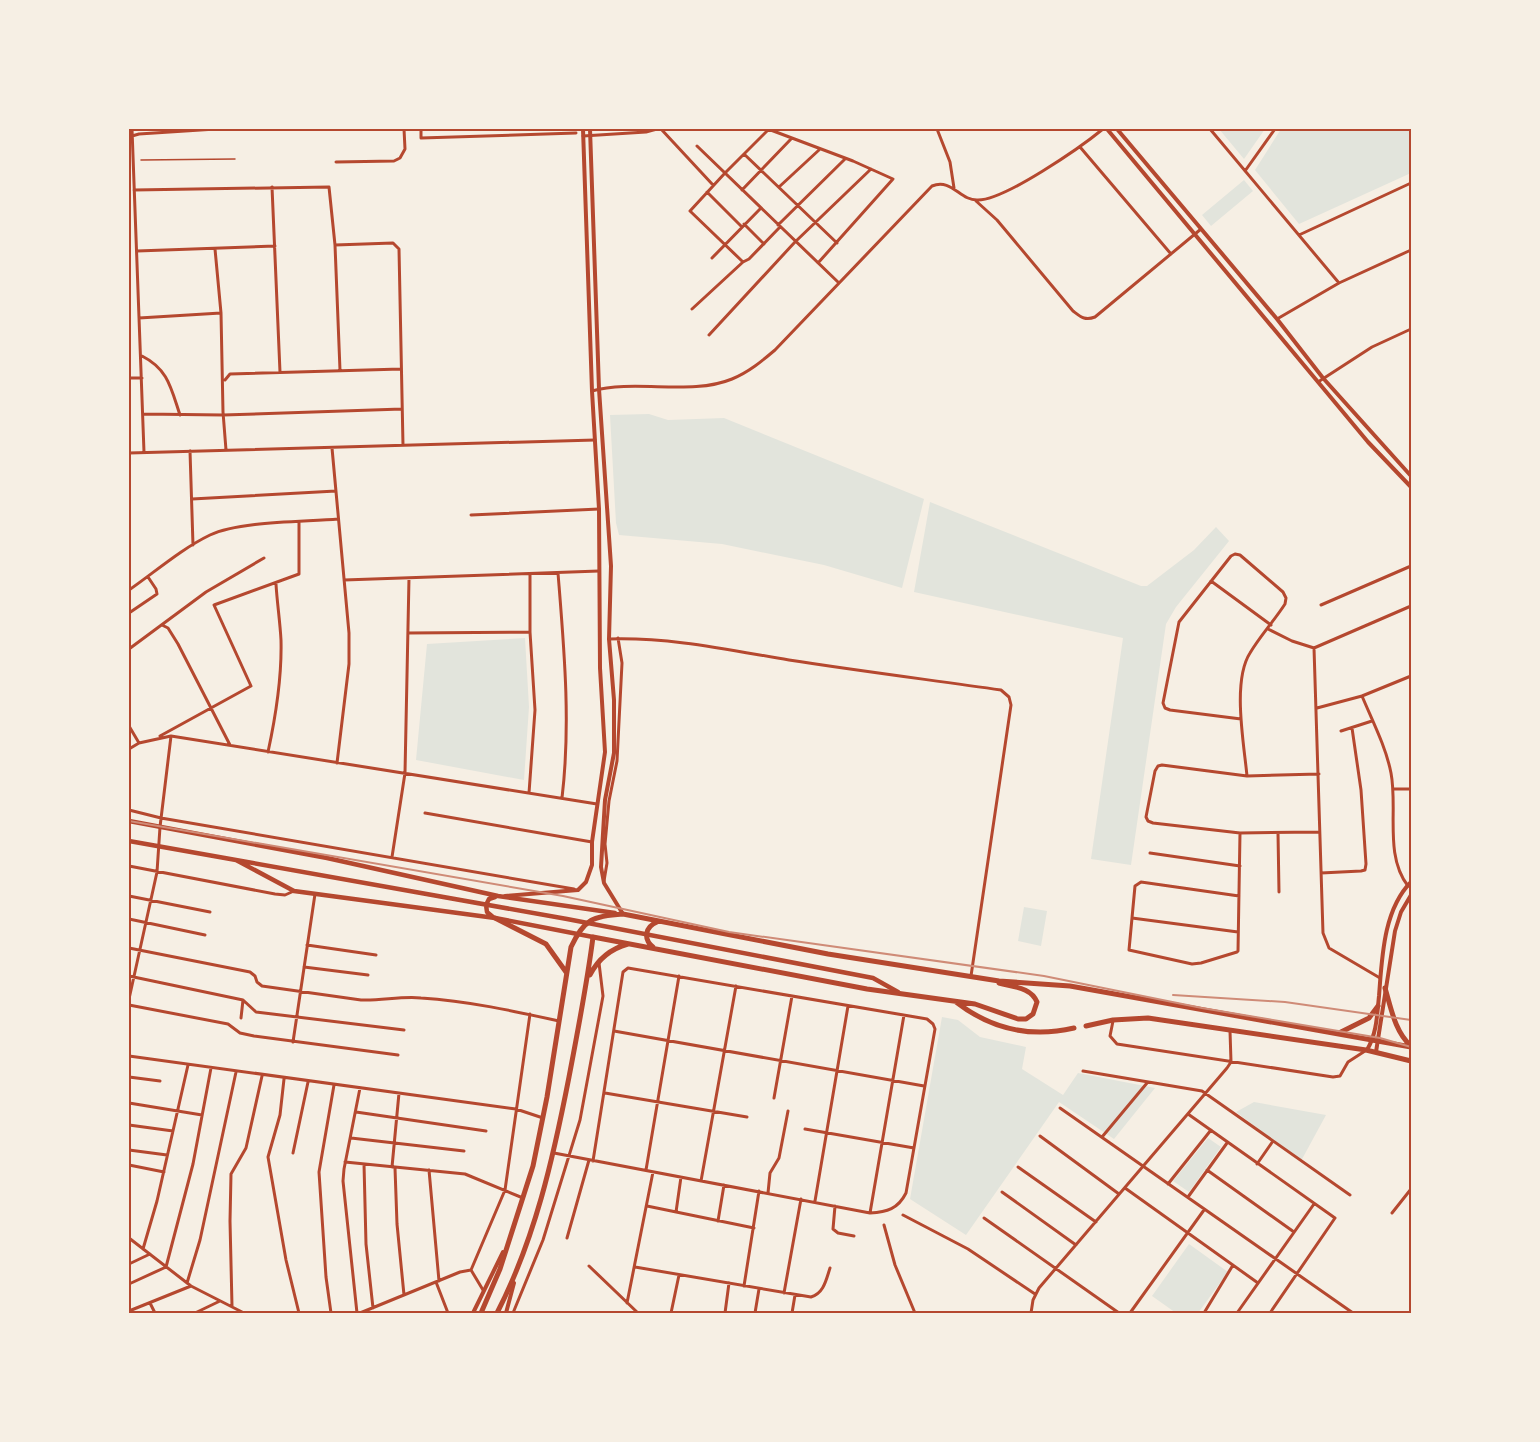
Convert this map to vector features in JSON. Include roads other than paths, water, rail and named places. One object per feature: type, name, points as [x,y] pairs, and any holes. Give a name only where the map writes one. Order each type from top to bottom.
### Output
[{"type":"main road","points":[[129,821],[327,858],[498,896],[623,914],[828,954],[999,981],[1070,986],[1411,1047]]},
{"type":"main road","points":[[129,841],[567,919],[873,978],[898,992]]},
{"type":"main road","points":[[236,860],[294,891],[495,918],[867,989],[975,1004],[1022,1020],[1030,1017],[1035,1011],[1035,998],[1030,992],[971,976]]},
{"type":"main road","points":[[498,896],[489,899],[486,905],[487,912],[546,944],[553,950],[566,972]]},
{"type":"main road","points":[[481,1313],[500,1269],[533,1166],[571,947],[590,920],[623,914]]},
{"type":"main road","points":[[657,949],[648,942],[647,931],[651,925],[662,922]]},
{"type":"main road","points":[[497,1313],[528,1246],[554,1153],[587,983],[593,937]]},
{"type":"main road","points":[[587,983],[598,961],[610,951],[629,943]]},
{"type":"main road","points":[[1385,988],[1403,1038],[1411,1047]]},
{"type":"main road","points":[[955,1001],[974,1014],[1005,1028],[1040,1033],[1074,1028]]},
{"type":"main road","points":[[1340,1033],[1369,1018],[1378,1006]]},
{"type":"main road","points":[[1086,1026],[1113,1020],[1148,1018],[1366,1050],[1411,1061]]},
{"type":"street","points":[[132,129],[144,452]]},
{"type":"street","points":[[132,136],[164,131],[216,129]]},
{"type":"street","points":[[336,162],[400,159],[405,149],[404,129]]},
{"type":"street","points":[[421,129],[421,138],[576,133]]},
{"type":"street","points":[[492,129],[492,135]]},
{"type":"street","points":[[498,896],[578,890],[586,882],[592,865],[592,842],[604,752],[599,509],[592,391],[583,129]]},
{"type":"street","points":[[583,136],[590,131],[646,132],[659,129],[713,185]]},
{"type":"street","points":[[742,262],[690,213],[706,192],[768,129],[893,179],[818,263]]},
{"type":"street","points":[[937,129],[950,162],[954,188]]},
{"type":"street","points":[[592,391],[629,386],[698,386],[731,380],[756,366],[775,350],[932,186],[945,184],[954,188],[966,199],[976,201],[987,199],[1007,190],[1080,147],[1105,129],[1368,442],[1411,487]]},
{"type":"street","points":[[1117,129],[1262,300],[1323,378],[1411,476]]},
{"type":"street","points":[[1210,129],[1339,283]]},
{"type":"street","points":[[1245,171],[1275,129]]},
{"type":"street","points":[[590,131],[599,389],[611,566],[609,639],[614,700],[614,753],[605,800],[601,867],[604,881],[623,914]]},
{"type":"street","points":[[742,190],[792,139]]},
{"type":"street","points":[[697,146],[839,283]]},
{"type":"street","points":[[1080,147],[1171,254]]},
{"type":"street","points":[[779,187],[819,150]]},
{"type":"street","points":[[744,154],[837,243]]},
{"type":"street","points":[[692,309],[742,262],[749,259],[798,205],[845,159]]},
{"type":"street","points":[[709,335],[795,242],[871,169]]},
{"type":"street","points":[[1299,235],[1411,183]]},
{"type":"street","points":[[272,187],[280,372]]},
{"type":"street","points":[[135,190],[329,188],[335,245],[340,370]]},
{"type":"street","points":[[706,192],[764,244]]},
{"type":"street","points":[[976,201],[997,220],[1073,311],[1088,320],[1095,317],[1201,229]]},
{"type":"street","points":[[712,258],[761,208]]},
{"type":"street","points":[[335,245],[393,243],[399,249],[403,445]]},
{"type":"street","points":[[137,251],[275,246]]},
{"type":"street","points":[[215,249],[221,313],[226,450]]},
{"type":"street","points":[[1277,319],[1339,283],[1411,250]]},
{"type":"street","points":[[1216,260],[1223,255]]},
{"type":"street","points":[[1253,305],[1262,300]]},
{"type":"street","points":[[139,318],[221,313]]},
{"type":"street","points":[[1318,382],[1372,347],[1411,329]]},
{"type":"street","points":[[141,356],[154,362],[169,381],[180,415]]},
{"type":"street","points":[[224,382],[226,376],[231,374],[401,369]]},
{"type":"street","points":[[129,378],[142,378]]},
{"type":"street","points":[[143,414],[223,415],[402,409]]},
{"type":"street","points":[[129,453],[595,440]]},
{"type":"street","points":[[332,447],[349,633],[349,664],[337,763]]},
{"type":"street","points":[[190,451],[193,545]]},
{"type":"street","points":[[192,499],[336,491]]},
{"type":"street","points":[[471,515],[599,509]]},
{"type":"street","points":[[129,590],[211,534],[238,527],[338,519]]},
{"type":"street","points":[[156,739],[251,686],[214,604],[299,574],[299,522]]},
{"type":"street","points":[[1241,719],[1170,710],[1163,704],[1179,622],[1231,556],[1235,554],[1240,555],[1283,592],[1286,598],[1285,604],[1249,654],[1244,666],[1241,681],[1241,719],[1247,776]]},
{"type":"street","points":[[129,649],[206,592],[264,558]]},
{"type":"street","points":[[1321,605],[1411,566]]},
{"type":"street","points":[[344,580],[599,571]]},
{"type":"street","points":[[558,573],[566,679],[566,758],[562,799]]},
{"type":"street","points":[[529,793],[535,710],[530,632],[530,574]]},
{"type":"street","points":[[129,613],[157,594],[148,577]]},
{"type":"street","points":[[392,858],[405,773],[409,578]]},
{"type":"street","points":[[1211,581],[1269,627],[1292,641],[1314,648],[1411,606]]},
{"type":"street","points":[[268,752],[277,705],[280,666],[281,639],[276,583]]},
{"type":"street","points":[[162,625],[172,634],[230,746]]},
{"type":"street","points":[[408,633],[530,632]]},
{"type":"street","points":[[604,881],[607,863],[605,844],[609,801],[617,761],[622,663],[618,638]]},
{"type":"street","points":[[609,639],[681,641],[788,660],[1001,690],[1009,697],[1011,705],[971,976]]},
{"type":"street","points":[[1314,648],[1323,933],[1329,948],[1380,978]]},
{"type":"street","points":[[1317,708],[1362,696],[1411,676]]},
{"type":"street","points":[[1362,696],[1387,760],[1393,789],[1396,860],[1400,875],[1409,884],[1392,910],[1380,978],[1376,1052]]},
{"type":"street","points":[[1341,730],[1372,721]]},
{"type":"street","points":[[129,726],[139,743]]},
{"type":"street","points":[[1321,873],[1365,870],[1364,814],[1352,728]]},
{"type":"street","points":[[129,749],[139,743],[171,736],[597,804]]},
{"type":"street","points":[[129,999],[157,872],[171,736]]},
{"type":"street","points":[[1319,774],[1247,776],[1162,765],[1158,766],[1155,771],[1146,817],[1153,823],[1240,833],[1319,832]]},
{"type":"street","points":[[1393,789],[1411,789]]},
{"type":"street","points":[[129,810],[161,818],[578,890]]},
{"type":"street","points":[[425,813],[592,842]]},
{"type":"street","points":[[1239,896],[1141,882],[1135,886],[1129,950],[1191,964],[1238,951],[1239,896],[1239,866],[1240,833]]},
{"type":"street","points":[[1278,833],[1279,892]]},
{"type":"street","points":[[1150,854],[1239,866]]},
{"type":"street","points":[[592,865],[601,867]]},
{"type":"street","points":[[129,866],[285,896],[294,891]]},
{"type":"street","points":[[293,1042],[315,894]]},
{"type":"street","points":[[1113,1020],[1110,1036],[1117,1044],[1333,1077],[1340,1076],[1348,1062],[1366,1050],[1375,1039],[1398,920],[1411,895]]},
{"type":"street","points":[[129,896],[210,912]]},
{"type":"street","points":[[1132,918],[1238,932]]},
{"type":"street","points":[[129,919],[205,935]]},
{"type":"street","points":[[307,945],[376,955]]},
{"type":"street","points":[[129,948],[250,972],[259,984],[300,992],[377,1001],[408,997],[423,998],[530,1014],[559,1021]]},
{"type":"street","points":[[513,1313],[543,1240],[580,1120],[603,996],[598,961]]},
{"type":"street","points":[[304,967],[368,975]]},
{"type":"street","points":[[554,1153],[568,1156],[591,1160],[646,1170],[701,1181],[759,1191],[870,1213],[883,1212],[894,1208],[906,1192],[935,1029],[927,1019],[679,976],[625,969],[605,1093],[591,1160],[567,1238]]},
{"type":"street","points":[[129,976],[243,1000],[256,1012],[404,1030]]},
{"type":"street","points":[[646,1170],[679,976]]},
{"type":"street","points":[[701,1181],[736,986]]},
{"type":"street","points":[[774,1098],[792,996]]},
{"type":"street","points":[[241,1017],[243,1000]]},
{"type":"street","points":[[129,1005],[228,1024],[240,1033],[254,1036],[398,1055]]},
{"type":"street","points":[[815,1202],[848,1006]]},
{"type":"street","points":[[471,1270],[505,1190],[530,1014]]},
{"type":"street","points":[[870,1213],[903,1015]]},
{"type":"street","points":[[614,1031],[924,1086]]},
{"type":"street","points":[[1031,1313],[1039,1288],[1231,1062],[1230,1031]]},
{"type":"street","points":[[129,1056],[516,1109],[543,1118]]},
{"type":"street","points":[[143,1249],[164,1172],[188,1065]]},
{"type":"street","points":[[166,1267],[193,1164],[211,1068]]},
{"type":"street","points":[[1083,1071],[1206,1092],[1350,1195]]},
{"type":"street","points":[[187,1283],[200,1240],[236,1072]]},
{"type":"street","points":[[232,1306],[231,1174],[246,1148],[262,1076]]},
{"type":"street","points":[[129,1077],[160,1082]]},
{"type":"street","points":[[284,1079],[280,1115],[268,1157],[286,1260],[299,1313]]},
{"type":"street","points":[[293,1153],[308,1082]]},
{"type":"street","points":[[1102,1137],[1147,1082]]},
{"type":"street","points":[[331,1313],[325,1266],[319,1172],[334,1085]]},
{"type":"street","points":[[360,1088],[343,1181],[358,1313],[453,1274],[471,1270]]},
{"type":"street","points":[[399,1093],[394,1167],[398,1244],[404,1295]]},
{"type":"street","points":[[605,1093],[747,1118]]},
{"type":"street","points":[[129,1103],[202,1115]]},
{"type":"street","points":[[1060,1108],[1353,1313]]},
{"type":"street","points":[[768,1193],[770,1173],[779,1158],[788,1111]]},
{"type":"street","points":[[356,1112],[486,1131]]},
{"type":"street","points":[[1188,1114],[1336,1219],[1270,1313]]},
{"type":"street","points":[[129,1125],[173,1131]]},
{"type":"street","points":[[805,1129],[914,1148]]},
{"type":"street","points":[[1168,1184],[1211,1130]]},
{"type":"street","points":[[1040,1136],[1119,1194]]},
{"type":"street","points":[[351,1138],[465,1151]]},
{"type":"street","points":[[1257,1164],[1274,1140]]},
{"type":"street","points":[[1188,1197],[1228,1143]]},
{"type":"street","points":[[129,1150],[167,1155]]},
{"type":"street","points":[[345,1162],[465,1174],[523,1198]]},
{"type":"street","points":[[364,1164],[366,1244],[373,1308]]},
{"type":"street","points":[[129,1166],[164,1172]]},
{"type":"street","points":[[1018,1167],[1096,1222]]},
{"type":"street","points":[[429,1170],[438,1281],[448,1313]]},
{"type":"street","points":[[1207,1170],[1294,1232]]},
{"type":"street","points":[[627,1303],[653,1172]]},
{"type":"street","points":[[676,1212],[681,1177]]},
{"type":"street","points":[[718,1221],[724,1185]]},
{"type":"street","points":[[1125,1188],[1258,1283]]},
{"type":"street","points":[[1392,1213],[1411,1189]]},
{"type":"street","points":[[744,1286],[759,1191]]},
{"type":"street","points":[[1002,1192],[1076,1245]]},
{"type":"street","points":[[784,1293],[801,1199]]},
{"type":"street","points":[[1237,1313],[1314,1204]]},
{"type":"street","points":[[646,1206],[754,1228]]},
{"type":"street","points":[[835,1206],[833,1228],[838,1233],[854,1236]]},
{"type":"street","points":[[1130,1313],[1204,1209]]},
{"type":"street","points":[[903,1215],[968,1249],[1036,1294]]},
{"type":"street","points":[[984,1218],[1119,1313]]},
{"type":"street","points":[[884,1225],[895,1265],[915,1313]]},
{"type":"street","points":[[129,1238],[191,1286],[244,1313]]},
{"type":"street","points":[[473,1313],[506,1246]]},
{"type":"street","points":[[129,1264],[150,1254]]},
{"type":"street","points":[[1204,1313],[1233,1265]]},
{"type":"street","points":[[589,1266],[638,1313]]},
{"type":"street","points":[[129,1284],[166,1267]]},
{"type":"street","points":[[635,1267],[811,1297],[817,1295],[825,1283],[830,1268]]},
{"type":"street","points":[[471,1270],[483,1290]]},
{"type":"street","points":[[671,1313],[679,1275]]},
{"type":"street","points":[[506,1313],[514,1279]]},
{"type":"street","points":[[725,1313],[729,1283]]},
{"type":"street","points":[[130,1312],[191,1286]]},
{"type":"street","points":[[755,1313],[759,1288]]},
{"type":"street","points":[[792,1313],[795,1295]]},
{"type":"street","points":[[195,1313],[221,1300]]},
{"type":"street","points":[[150,1303],[155,1313]]},
{"type":"lane","points":[[141,160],[235,159]]},
{"type":"railway","points":[[129,821],[563,896],[729,932],[1044,976],[1202,1008],[1380,1038],[1411,1047]]},
{"type":"railway","points":[[1173,995],[1285,1002],[1411,1020]]}]
